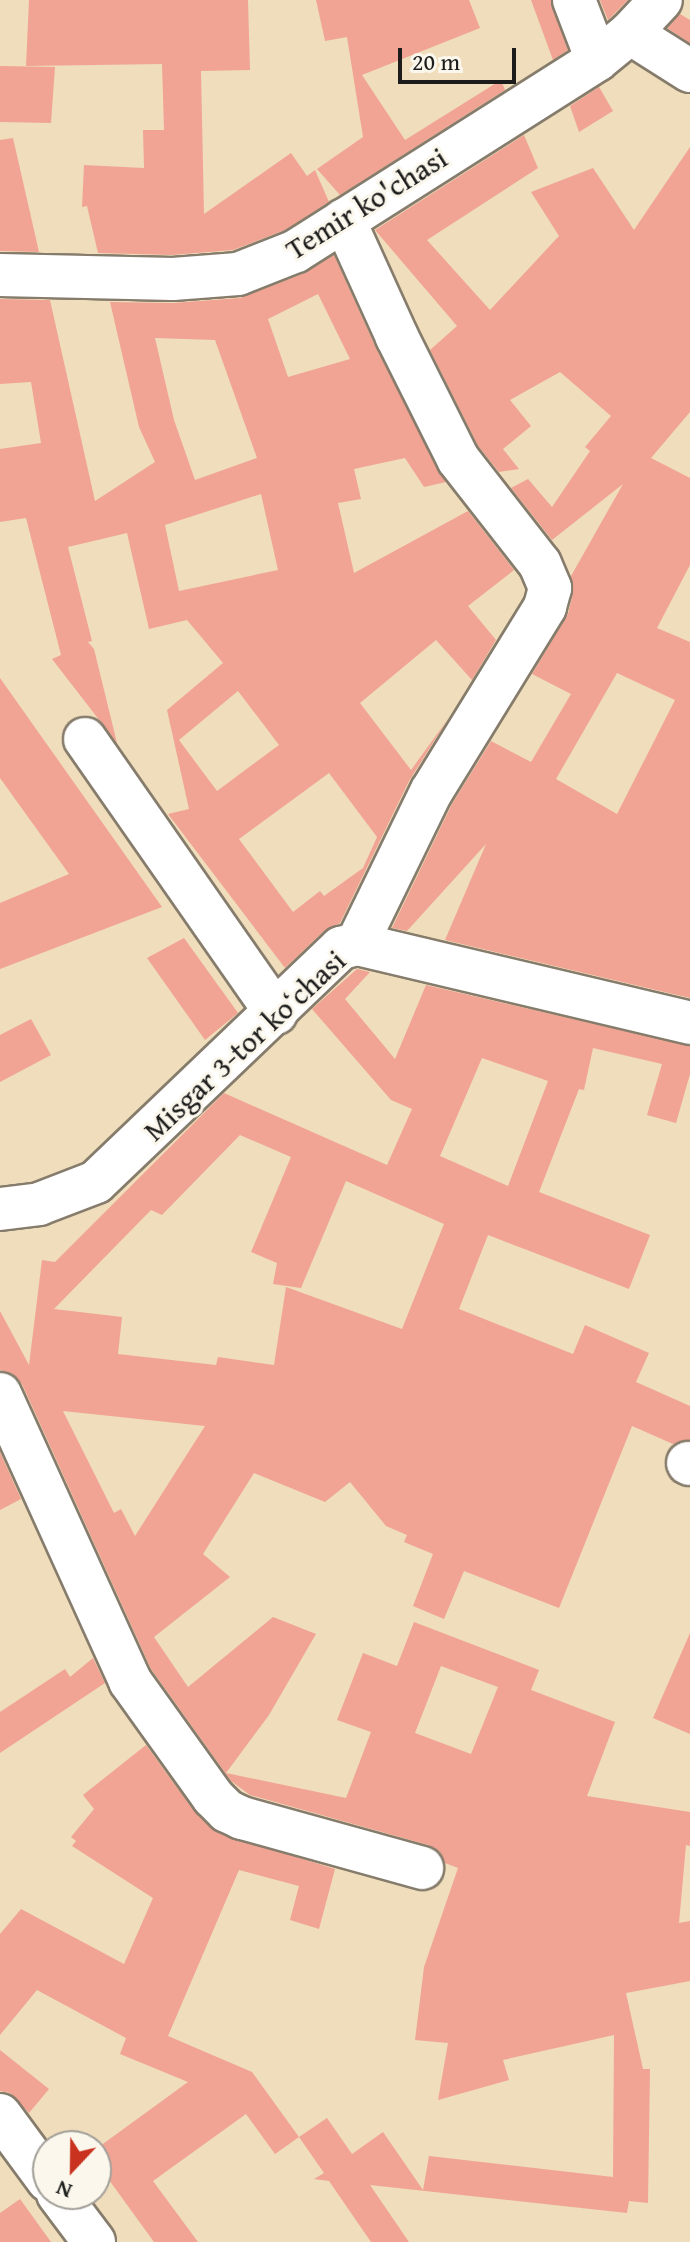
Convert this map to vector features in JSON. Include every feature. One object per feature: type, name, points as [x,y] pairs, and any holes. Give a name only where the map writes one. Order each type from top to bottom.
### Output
[{"type":"street","points":[[574,0],[597,60]]},
{"type":"street","name":"Temir ko'chasi","points":[[0,275],[173,279],[238,274],[296,251],[597,60],[630,33],[661,0]]},
{"type":"street","points":[[630,33],[690,71]]},
{"type":"street","points":[[344,220],[397,337],[458,459],[540,564],[550,588],[545,607],[431,792],[357,944]]},
{"type":"street","points":[[85,739],[276,1013]]},
{"type":"street","name":"Misgar 3-tor koʻchasi","points":[[0,1209],[39,1204],[96,1182],[341,948],[357,944],[690,1023]]},
{"type":"street","points":[[0,1394],[130,1681],[213,1797],[227,1811],[242,1818],[422,1868]]},
{"type":"street","points":[[0,2115],[32,2158]]},
{"type":"street","points":[[70,2210],[94,2242]]},
{"type":"building","points":[[29,0],[248,0],[250,70],[201,71],[204,214],[291,153],[307,176],[315,170],[329,202],[285,230],[233,250],[172,255],[98,253],[87,206],[82,207],[84,165],[144,168],[143,130],[164,130],[162,64],[26,66]]},
{"type":"building","points":[[316,0],[469,0],[480,28],[362,75],[405,140],[501,80],[505,90],[340,195],[317,169],[363,137],[347,37],[325,41]]},
{"type":"building","points":[[531,0],[551,0],[568,50],[553,60]]},
{"type":"building","points":[[600,0],[628,0],[608,20]]},
{"type":"building","points":[[680,14],[690,20],[690,43],[667,28]]},
{"type":"building","points":[[0,66],[55,67],[51,123],[0,122]]},
{"type":"building","points":[[599,87],[613,111],[579,132],[570,106]]},
{"type":"building","points":[[524,135],[538,168],[427,240],[490,310],[559,236],[531,192],[593,168],[634,230],[690,147],[690,412],[651,458],[690,478],[690,565],[657,628],[690,642],[690,998],[445,940],[486,844],[407,931],[392,928],[452,804],[491,741],[531,762],[571,694],[532,674],[568,614],[573,593],[571,576],[623,484],[552,540],[511,488],[528,479],[552,507],[590,451],[585,447],[611,416],[560,372],[510,400],[531,426],[503,449],[519,469],[499,472],[478,446],[430,350],[457,326],[375,230]],"holes":[[[617,673],[675,700],[617,814],[556,779]]]},
{"type":"building","points":[[13,138],[39,252],[0,251],[0,140]]},
{"type":"building","points":[[334,255],[376,348],[446,482],[424,487],[405,458],[354,469],[361,499],[338,503],[354,573],[468,511],[514,570],[468,606],[496,640],[472,680],[436,640],[360,703],[411,770],[448,719],[409,781],[340,923],[324,931],[285,968],[168,814],[189,809],[167,710],[223,663],[187,620],[149,629],[127,533],[68,547],[92,641],[88,642],[94,649],[117,743],[52,659],[61,655],[26,518],[0,522],[0,449],[41,443],[31,382],[0,384],[0,299],[50,300],[95,501],[155,462],[139,427],[110,302],[173,303],[240,298],[305,273]],"holes":[[[318,294],[350,359],[288,377],[268,319]],[[155,338],[215,340],[257,458],[195,480],[174,420]],[[261,494],[278,570],[179,591],[165,525]],[[238,691],[279,745],[217,791],[179,740]],[[329,773],[377,837],[363,868],[324,896],[320,891],[293,912],[239,839]]]},
{"type":"building","points":[[0,678],[162,907],[0,969],[0,903],[69,874],[0,778]]},
{"type":"building","points":[[184,938],[238,1013],[205,1040],[147,958]]},
{"type":"building","points":[[357,969],[370,972],[345,999],[395,1059],[426,985],[690,1046],[690,1074],[676,1123],[647,1115],[662,1064],[593,1048],[584,1090],[579,1089],[539,1192],[650,1235],[629,1289],[488,1235],[459,1309],[573,1354],[585,1325],[649,1353],[636,1382],[690,1406],[690,1440],[673,1444],[632,1426],[559,1608],[464,1571],[444,1619],[413,1606],[433,1554],[404,1542],[407,1535],[386,1526],[350,1482],[325,1502],[254,1473],[203,1554],[230,1577],[154,1637],[188,1687],[273,1617],[316,1634],[269,1715],[226,1773],[346,1798],[371,1732],[337,1720],[363,1653],[397,1666],[414,1622],[539,1670],[531,1690],[615,1722],[587,1796],[690,1812],[690,1846],[686,1845],[679,1923],[690,1921],[690,1981],[626,1993],[643,2069],[650,2069],[648,2203],[629,2201],[627,2213],[370,2185],[409,2242],[371,2242],[329,2181],[314,2179],[324,2173],[299,2137],[327,2118],[352,2154],[383,2132],[423,2190],[429,2156],[613,2177],[614,2035],[503,2060],[509,2080],[438,2100],[448,2043],[415,2040],[424,1967],[458,1868],[445,1863],[440,1852],[428,1845],[250,1795],[231,1781],[151,1669],[22,1384],[13,1374],[0,1370],[0,1311],[29,1365],[42,1260],[55,1262],[224,1093],[387,1165],[412,1109],[391,1100],[312,1009]],"holes":[[[482,1058],[548,1081],[508,1186],[440,1156]],[[240,1135],[291,1157],[251,1252],[277,1263],[273,1284],[301,1288],[346,1181],[444,1224],[402,1329],[286,1287],[274,1365],[218,1357],[216,1365],[118,1354],[122,1317],[54,1309],[151,1210],[162,1215]],[[63,1411],[205,1426],[135,1536],[121,1509],[114,1513]],[[441,1666],[498,1687],[471,1754],[415,1733]]]},
{"type":"building","points":[[31,1019],[51,1055],[0,1082],[0,1035]]},
{"type":"building","points":[[0,1452],[21,1499],[0,1510]]},
{"type":"building","points":[[690,1633],[690,1734],[653,1718]]},
{"type":"building","points":[[93,1658],[105,1683],[0,1753],[0,1712],[65,1669],[70,1677]]},
{"type":"building","points":[[146,1745],[194,1811],[216,1832],[335,1869],[319,1929],[290,1920],[299,1886],[239,1870],[168,2036],[252,2072],[299,2137],[275,2154],[246,2114],[153,2181],[198,2242],[154,2242],[112,2184],[112,2137],[188,2082],[120,2054],[126,2038],[37,1990],[0,2035],[0,1934],[21,1909],[124,1964],[153,1898],[72,1846],[76,1841],[71,1837],[94,1809],[83,1795]]},
{"type":"building","points":[[0,2050],[49,2089],[29,2113],[10,2093],[0,2091]]},
{"type":"building","points":[[20,2199],[51,2242],[0,2242],[0,2213]]}]
